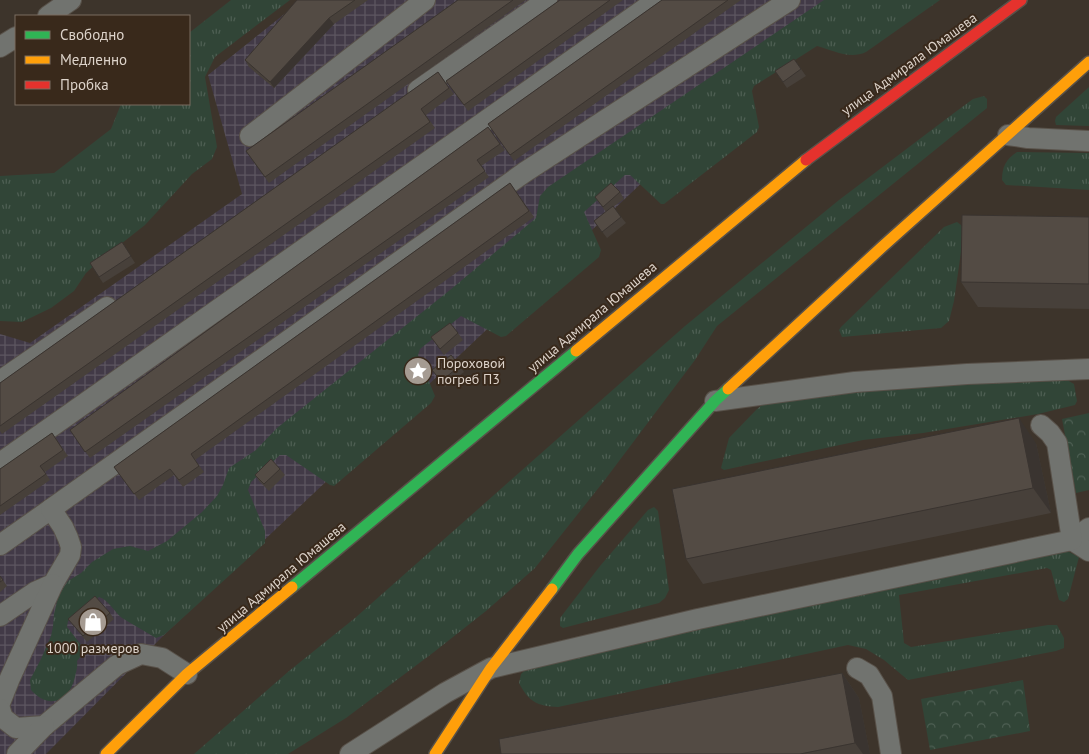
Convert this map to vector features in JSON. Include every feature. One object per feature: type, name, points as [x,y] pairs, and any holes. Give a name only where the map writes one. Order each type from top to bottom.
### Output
[{"type":"main road","name":"улица Адмирала Юмашева","points":[[106,754],[188,674],[805,160],[1021,0]]},
{"type":"main road","points":[[435,754],[491,668],[578,554],[715,401],[882,247],[1089,62]]},
{"type":"lane","points":[[49,15],[71,0]]},
{"type":"lane","points":[[250,136],[425,0]]},
{"type":"lane","points":[[403,101],[547,0]]},
{"type":"lane","points":[[0,463],[657,0]]},
{"type":"lane","points":[[0,545],[525,172],[790,0]]},
{"type":"lane","points":[[0,47],[15,38]]},
{"type":"lane","points":[[1008,135],[1028,138],[1089,141]]},
{"type":"lane","points":[[0,381],[125,294]]},
{"type":"lane","points":[[715,401],[874,380],[1089,369]]},
{"type":"lane","points":[[1041,425],[1057,443],[1072,540],[1089,551]]},
{"type":"lane","points":[[0,703],[53,584],[70,555],[71,547],[64,527],[51,509]]},
{"type":"lane","points":[[350,754],[444,693],[491,668],[520,663],[715,615],[1072,540],[1089,528]]},
{"type":"lane","points":[[0,616],[35,592],[53,584]]},
{"type":"lane","points":[[17,754],[44,726],[117,665],[141,654],[162,658],[188,674]]},
{"type":"lane","points":[[857,668],[869,675],[882,696],[891,754]]},
{"type":"lane","points":[[0,709],[3,718],[16,728],[44,726]]},
{"type":"shaded area","points":[[302,0],[835,0],[164,635],[46,754],[0,754],[0,334],[30,343],[242,194],[208,75]]},
{"type":"green space","points":[[231,0],[290,0],[215,57],[205,77],[217,147],[212,159],[192,174],[145,225],[86,273],[74,291],[51,308],[22,322],[0,321],[0,176],[54,173],[111,129],[121,105],[190,105],[190,32]]},
{"type":"green space","name":"Пороховой погреб П3","points":[[824,0],[940,0],[866,52],[847,55],[817,46],[754,86],[752,91],[759,127],[757,132],[664,204],[661,204],[630,175],[625,175],[584,212],[601,250],[599,257],[506,336],[501,337],[461,316],[420,349],[418,355],[435,396],[431,403],[334,486],[286,455],[280,455],[251,482],[248,490],[265,531],[265,543],[164,635],[156,638],[122,618],[106,601],[99,597],[68,621],[67,627],[82,646],[81,656],[77,661],[75,677],[68,692],[58,700],[51,701],[45,700],[31,690],[30,680],[51,636],[59,594],[68,581],[81,573],[92,562],[113,549],[130,546],[148,551],[167,541],[202,512],[217,496],[229,468],[256,450],[277,428],[450,290],[536,218],[540,196],[548,187]]},
{"type":"green space","points":[[1089,87],[1089,126],[1056,125],[1056,117]]},
{"type":"green space","points":[[984,96],[987,99],[987,108],[717,326],[695,360],[604,481],[535,568],[486,611],[346,718],[288,754],[194,754],[289,671],[355,618],[685,326],[839,200],[973,99]]},
{"type":"green space","points":[[1017,152],[1089,153],[1089,190],[1006,185],[1002,180],[1004,167],[1007,161]]},
{"type":"green space","points":[[957,222],[964,231],[954,301],[949,321],[941,328],[842,337],[839,330],[841,327],[944,227]]},
{"type":"green space","points":[[1067,380],[1074,384],[1077,401],[1075,405],[1038,414],[923,433],[863,440],[724,470],[721,468],[729,438],[766,402],[949,383]]},
{"type":"green space","points":[[1089,413],[1089,490],[1076,493],[1062,419]]},
{"type":"green space","points":[[654,507],[658,511],[669,590],[665,598],[659,603],[563,628],[560,626],[560,618],[600,566],[648,510]]},
{"type":"green space","points":[[1067,551],[1079,557],[1068,599],[1064,602],[1059,600],[1051,570],[1047,568],[899,595],[904,643],[911,647],[1057,625],[1064,638],[1064,648],[1056,651],[908,680],[884,660],[866,649],[848,645],[558,707],[544,706],[534,702],[526,695],[519,683],[521,674],[526,669],[630,642]]},
{"type":"green space","points":[[1023,680],[1030,731],[930,750],[921,699]]},
{"type":"building","points":[[297,0],[355,0],[329,18],[270,82],[245,60]]},
{"type":"building","points":[[458,0],[513,0],[265,177],[246,151]]},
{"type":"building","points":[[560,0],[610,0],[464,105],[446,81]]},
{"type":"building","points":[[662,0],[728,0],[510,155],[488,124]]},
{"type":"building","points":[[794,59],[801,69],[783,82],[775,71]]},
{"type":"building","points":[[438,72],[449,88],[421,109],[430,122],[0,426],[0,383]]},
{"type":"building","points":[[488,127],[500,144],[477,160],[485,171],[85,452],[70,430]]},
{"type":"building","points":[[510,183],[529,211],[191,454],[199,466],[179,480],[170,469],[134,494],[114,467]]},
{"type":"building","points":[[611,183],[620,192],[603,207],[595,197]]},
{"type":"building","points":[[613,206],[621,217],[602,232],[594,221]]},
{"type":"building","points":[[962,215],[1089,217],[1089,284],[961,282]]},
{"type":"building","points":[[122,242],[131,256],[99,277],[90,263]]},
{"type":"building","points":[[450,323],[458,333],[440,349],[431,337]]},
{"type":"building","points":[[451,355],[460,366],[441,381],[432,370]]},
{"type":"building","points":[[1019,418],[1033,488],[686,559],[672,489]]},
{"type":"building","points":[[52,433],[63,450],[40,466],[46,474],[0,506],[0,469]]},
{"type":"building","points":[[271,459],[280,469],[264,484],[255,475]]},
{"type":"building","name":"1000 размеров","points":[[95,596],[110,613],[83,636],[68,619]]},
{"type":"building","points":[[842,673],[855,743],[800,754],[501,754],[499,739]]},
{"type":"traffic: fast","points":[[292,587],[576,351]]},
{"type":"traffic: fast","points":[[552,589],[578,554],[715,401],[728,389]]},
{"type":"traffic: slow","points":[[728,389],[882,247],[1089,62]]},
{"type":"traffic: slow","points":[[576,351],[806,160]]},
{"type":"traffic: slow","points":[[106,754],[187,674],[292,587]]},
{"type":"traffic: slow","points":[[435,754],[491,668],[552,589]]},
{"type":"traffic: jam","points":[[806,160],[1021,0]]},
{"type":"place","name":"Пороховой погреб П3","points":[[418,371]]},
{"type":"place","name":"1000 размеров","points":[[93,622]]}]
